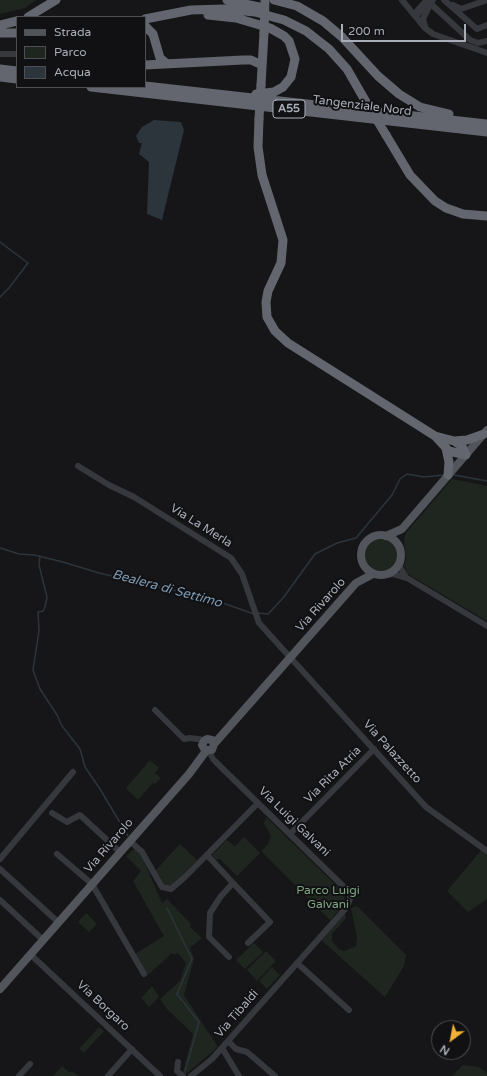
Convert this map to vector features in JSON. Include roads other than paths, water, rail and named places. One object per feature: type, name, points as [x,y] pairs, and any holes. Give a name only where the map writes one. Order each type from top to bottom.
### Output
[{"type":"highway","points":[[30,16],[56,0]]},
{"type":"highway","points":[[227,0],[276,12],[302,23],[316,32],[342,56],[410,174],[435,201],[457,212],[487,216]]},
{"type":"highway","points":[[265,0],[258,147],[262,175],[283,240],[281,263],[266,298],[266,313],[270,325],[277,334],[288,343],[435,436],[446,448],[454,453],[466,455]]},
{"type":"highway","name":"A55","points":[[274,0],[297,6],[323,21],[342,37],[389,87],[409,101],[434,111],[487,123]]},
{"type":"highway","points":[[146,18],[207,10],[248,11],[270,15],[292,24],[312,35],[335,54],[369,102]]},
{"type":"highway","points":[[177,13],[215,15],[249,21],[270,28],[284,36],[289,41],[295,59],[293,72],[288,82],[279,90],[267,94],[234,96]]},
{"type":"highway","points":[[0,25],[16,21]]},
{"type":"highway","points":[[146,27],[153,34],[160,58],[167,64]]},
{"type":"highway","points":[[0,33],[16,33]]},
{"type":"highway","points":[[146,65],[153,57],[155,45]]},
{"type":"highway","points":[[146,65],[243,60],[255,54],[263,45]]},
{"type":"highway","points":[[243,60],[262,69]]},
{"type":"highway","points":[[0,70],[16,71]]},
{"type":"highway","points":[[0,77],[16,79]]},
{"type":"highway","name":"Tangenziale Nord","points":[[146,86],[487,123]]},
{"type":"highway","name":"Tangenziale Nord","points":[[100,88],[487,132]]},
{"type":"highway","points":[[412,123],[463,134],[487,136]]},
{"type":"highway","points":[[389,136],[417,177],[436,196],[449,204],[461,208],[487,211]]},
{"type":"highway","points":[[454,441],[467,440],[486,432]]},
{"type":"highway","points":[[435,436],[454,441],[462,446],[466,455]]},
{"type":"highway","points":[[446,448],[449,462],[448,474]]},
{"type":"main road","points":[[402,529],[399,546],[401,558],[396,569],[385,575],[373,574],[363,565],[361,554],[365,543],[374,536],[386,536],[402,529],[448,474],[486,432]]},
{"type":"main road","points":[[386,536],[394,540],[399,546]]},
{"type":"main road","name":"Via Rivarolo","points":[[356,583],[363,565]]},
{"type":"main road","name":"Via Rivarolo","points":[[92,884],[198,763],[208,746],[225,733],[356,583],[373,574]]},
{"type":"main road","points":[[0,988],[92,884]]},
{"type":"street","points":[[444,0],[477,29],[487,25]]},
{"type":"street","points":[[448,0],[457,8],[461,9],[487,0]]},
{"type":"street","points":[[403,2],[416,5],[428,3]]},
{"type":"street","points":[[403,2],[426,30],[487,54]]},
{"type":"street","points":[[415,16],[428,3]]},
{"type":"street","points":[[426,30],[423,19],[428,3]]},
{"type":"street","points":[[428,3],[470,40],[480,43],[487,41]]},
{"type":"street","points":[[477,50],[480,43]]},
{"type":"street","points":[[0,54],[16,54]]},
{"type":"street","name":"Via La Merla","points":[[78,466],[109,485],[134,497],[231,558],[242,574],[259,623],[291,656]]},
{"type":"street","points":[[401,558],[400,567],[407,578]]},
{"type":"street","points":[[385,575],[393,574],[407,578],[487,626]]},
{"type":"street","name":"Via Palazzetto","points":[[291,656],[426,807],[487,851]]},
{"type":"street","points":[[155,710],[184,739],[190,738],[208,746]]},
{"type":"street","name":"Via Luigi Galvani","points":[[208,746],[213,760],[346,889],[350,894],[348,905]]},
{"type":"street","name":"Via Rita Atria","points":[[290,834],[374,749]]},
{"type":"street","points":[[0,859],[48,810],[73,772]]},
{"type":"street","points":[[130,840],[142,852],[162,887],[168,889],[175,887],[258,803]]},
{"type":"street","points":[[48,810],[67,822],[80,815],[120,852]]},
{"type":"street","points":[[57,854],[92,884]]},
{"type":"street","points":[[207,855],[270,922],[248,943]]},
{"type":"street","points":[[0,869],[58,922]]},
{"type":"street","points":[[229,957],[209,937],[210,913],[233,883]]},
{"type":"street","name":"Via Rivarolo","points":[[92,884],[144,974]]},
{"type":"street","points":[[0,900],[43,940]]},
{"type":"street","name":"Via Tibaldi","points":[[190,1076],[212,1059],[348,905]]},
{"type":"street","name":"Via Borgaro","points":[[30,954],[132,1049],[157,1075]]},
{"type":"street","points":[[297,963],[350,1010]]},
{"type":"street","points":[[228,1041],[236,1049],[247,1052],[275,1076]]},
{"type":"street","points":[[222,1048],[239,1076]]},
{"type":"street","points":[[108,1076],[132,1049]]},
{"type":"street","points":[[178,1062],[177,1071],[182,1076]]},
{"type":"street","points":[[19,1076],[30,1064]]},
{"type":"water","points":[[154,120],[181,122],[184,130],[162,220],[147,214],[149,162],[139,154],[142,143],[139,143],[136,136],[142,127]]},
{"type":"waterway","points":[[0,242],[28,263],[9,288],[0,297]]},
{"type":"waterway","name":"Bealera di Settimo","points":[[258,613],[268,614],[283,598],[315,554],[337,543],[356,538],[392,495],[400,479],[407,474],[424,477],[444,475]]},
{"type":"waterway","name":"Bealera di Settimo","points":[[454,475],[487,481]]},
{"type":"waterway","name":"Bealera di Settimo","points":[[0,548],[19,554],[34,555],[63,562],[99,573],[203,596],[254,614]]},
{"type":"waterway","points":[[40,556],[39,565],[47,597],[43,611],[38,612],[39,631],[33,670],[40,689],[57,715],[62,726],[80,749],[85,767],[128,836]]},
{"type":"waterway","points":[[167,908],[192,959],[177,994],[199,1022],[185,1071]]},
{"type":"park label","name":"Parco Luigi Galvani","points":[[328,898]]}]
